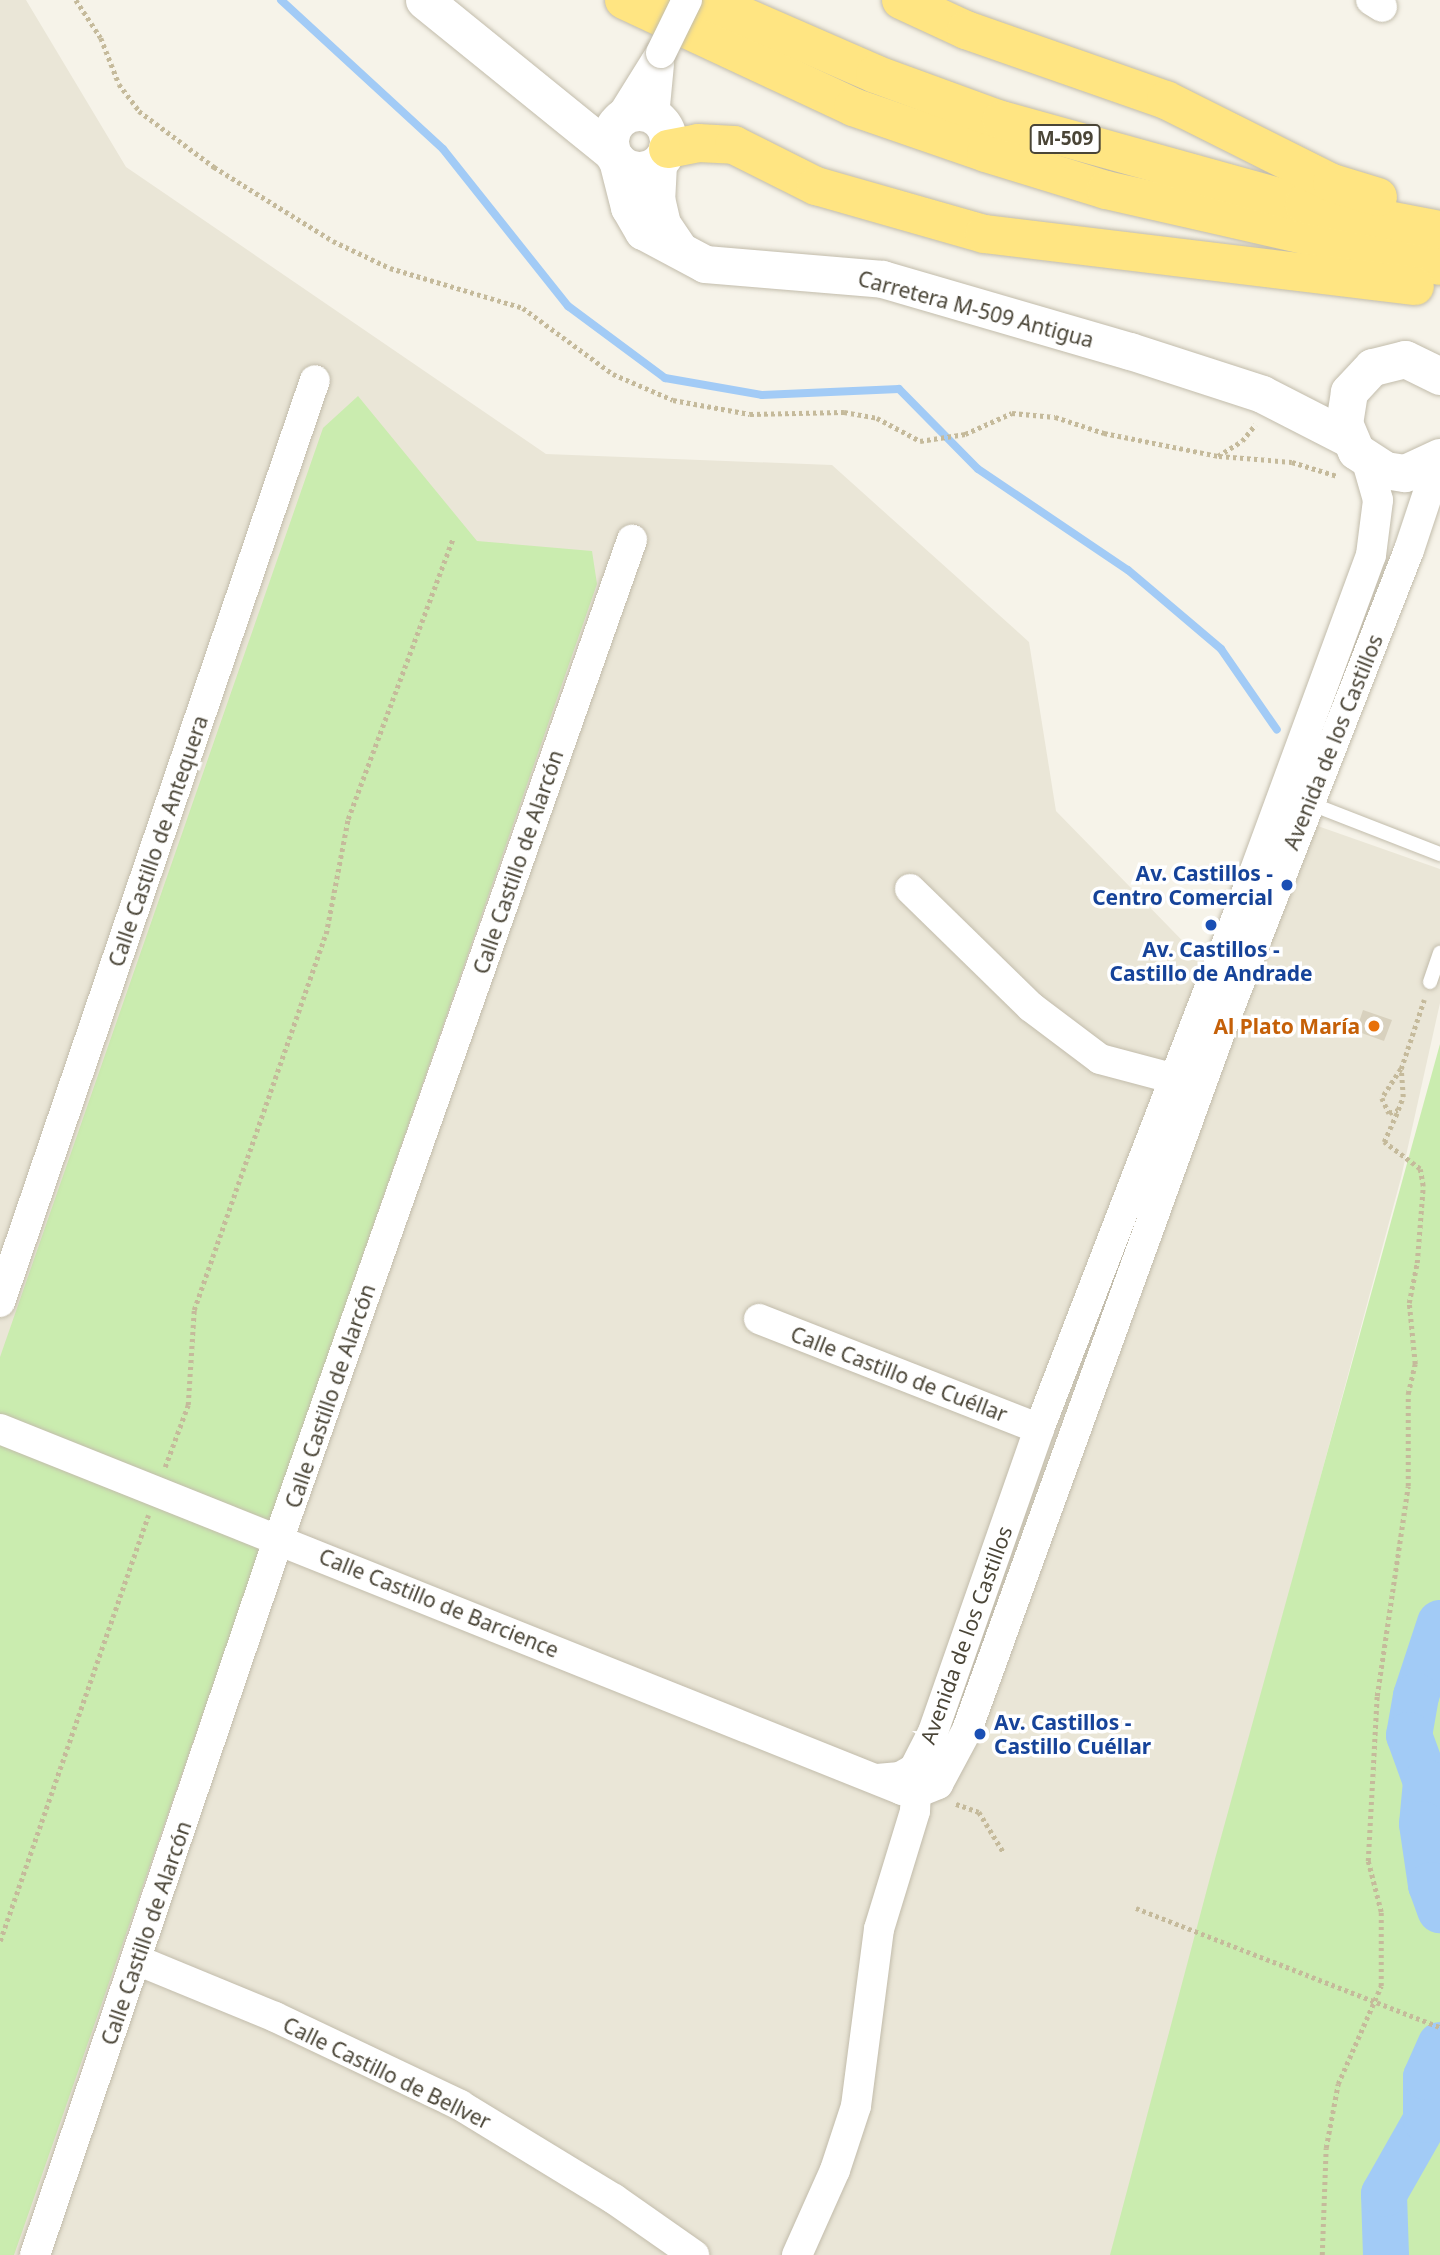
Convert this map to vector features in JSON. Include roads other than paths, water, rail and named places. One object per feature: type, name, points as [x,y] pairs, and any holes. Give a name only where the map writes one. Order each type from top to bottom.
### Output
[{"type":"highway","name":"M-509","points":[[624,0],[853,107],[986,153],[1106,190],[1440,267]]},
{"type":"highway","name":"M-509","points":[[706,0],[875,74],[1001,120],[1304,204],[1440,230]]},
{"type":"highway","points":[[901,0],[966,30],[1166,100],[1332,183],[1440,217]]},
{"type":"highway","points":[[660,143],[734,145],[816,186],[984,234],[1298,268],[1440,289]]},
{"type":"street","points":[[424,0],[616,145],[637,170],[660,143]]},
{"type":"street","points":[[616,145],[687,0]]},
{"type":"street","points":[[661,53],[660,143],[656,198],[662,224],[684,256]]},
{"type":"street","points":[[616,145],[631,114],[660,143]]},
{"type":"street","name":"Carretera M-509 Antigua","points":[[616,145],[629,207],[643,231],[684,256],[748,271],[833,272],[882,279],[1130,351],[1262,394],[1312,398],[1349,393]]},
{"type":"street","points":[[1363,462],[1344,423],[1349,393],[1372,367],[1388,361],[1422,364],[1440,376]]},
{"type":"street","name":"Calle Castillo de Antequera","points":[[0,1302],[315,380]]},
{"type":"street","name":"Carretera M-509 Antigua","points":[[1262,394],[1363,462],[1405,473],[1440,457]]},
{"type":"street","name":"Avenida de los Castillos","points":[[1363,462],[1377,499],[1371,555],[1175,1079],[1039,1429],[933,1732],[914,1769],[911,1784],[938,1784],[967,1730],[1222,1027],[1409,550],[1440,457]]},
{"type":"street","name":"Calle Castillo de Alarcón","points":[[35,2255],[279,1538],[632,540]]},
{"type":"street","points":[[910,889],[1031,1007],[1100,1059],[1175,1079]]},
{"type":"street","name":"Calle Castillo de Cuéllar","points":[[759,1320],[1039,1429]]},
{"type":"street","name":"Calle Castillo de Barcience","points":[[0,1429],[279,1538],[877,1779],[911,1784]]},
{"type":"street","points":[[797,2255],[835,2170],[856,2106],[879,1929],[911,1784]]},
{"type":"street","name":"Calle Castillo de Bellver","points":[[137,1960],[275,2017],[460,2105],[614,2199],[694,2255]]},
{"type":"lane","points":[[1308,803],[1440,854]]},
{"type":"lane","points":[[1430,982],[1440,953]]},
{"type":"waterway","points":[[281,0],[443,149],[568,306],[665,378],[762,395],[899,389],[978,469],[1128,570],[1221,649],[1277,730]]},
{"type":"waterway","points":[[1440,1623],[1416,1696],[1409,1735],[1426,1782],[1422,1824],[1431,1885],[1440,1910]]},
{"type":"waterway","points":[[1386,2255],[1384,2194],[1426,2120],[1426,2077],[1440,2045]]},
{"type":"place","name":"Av. Castillos - Centro Comercial","points":[[1287,885]]},
{"type":"place","name":"Av. Castillos - Castillo de Andrade","points":[[1211,925]]},
{"type":"place","name":"Al Plato María","points":[[1374,1026]]},
{"type":"place","name":"Av. Castillos - Castillo Cuéllar","points":[[980,1734]]}]
